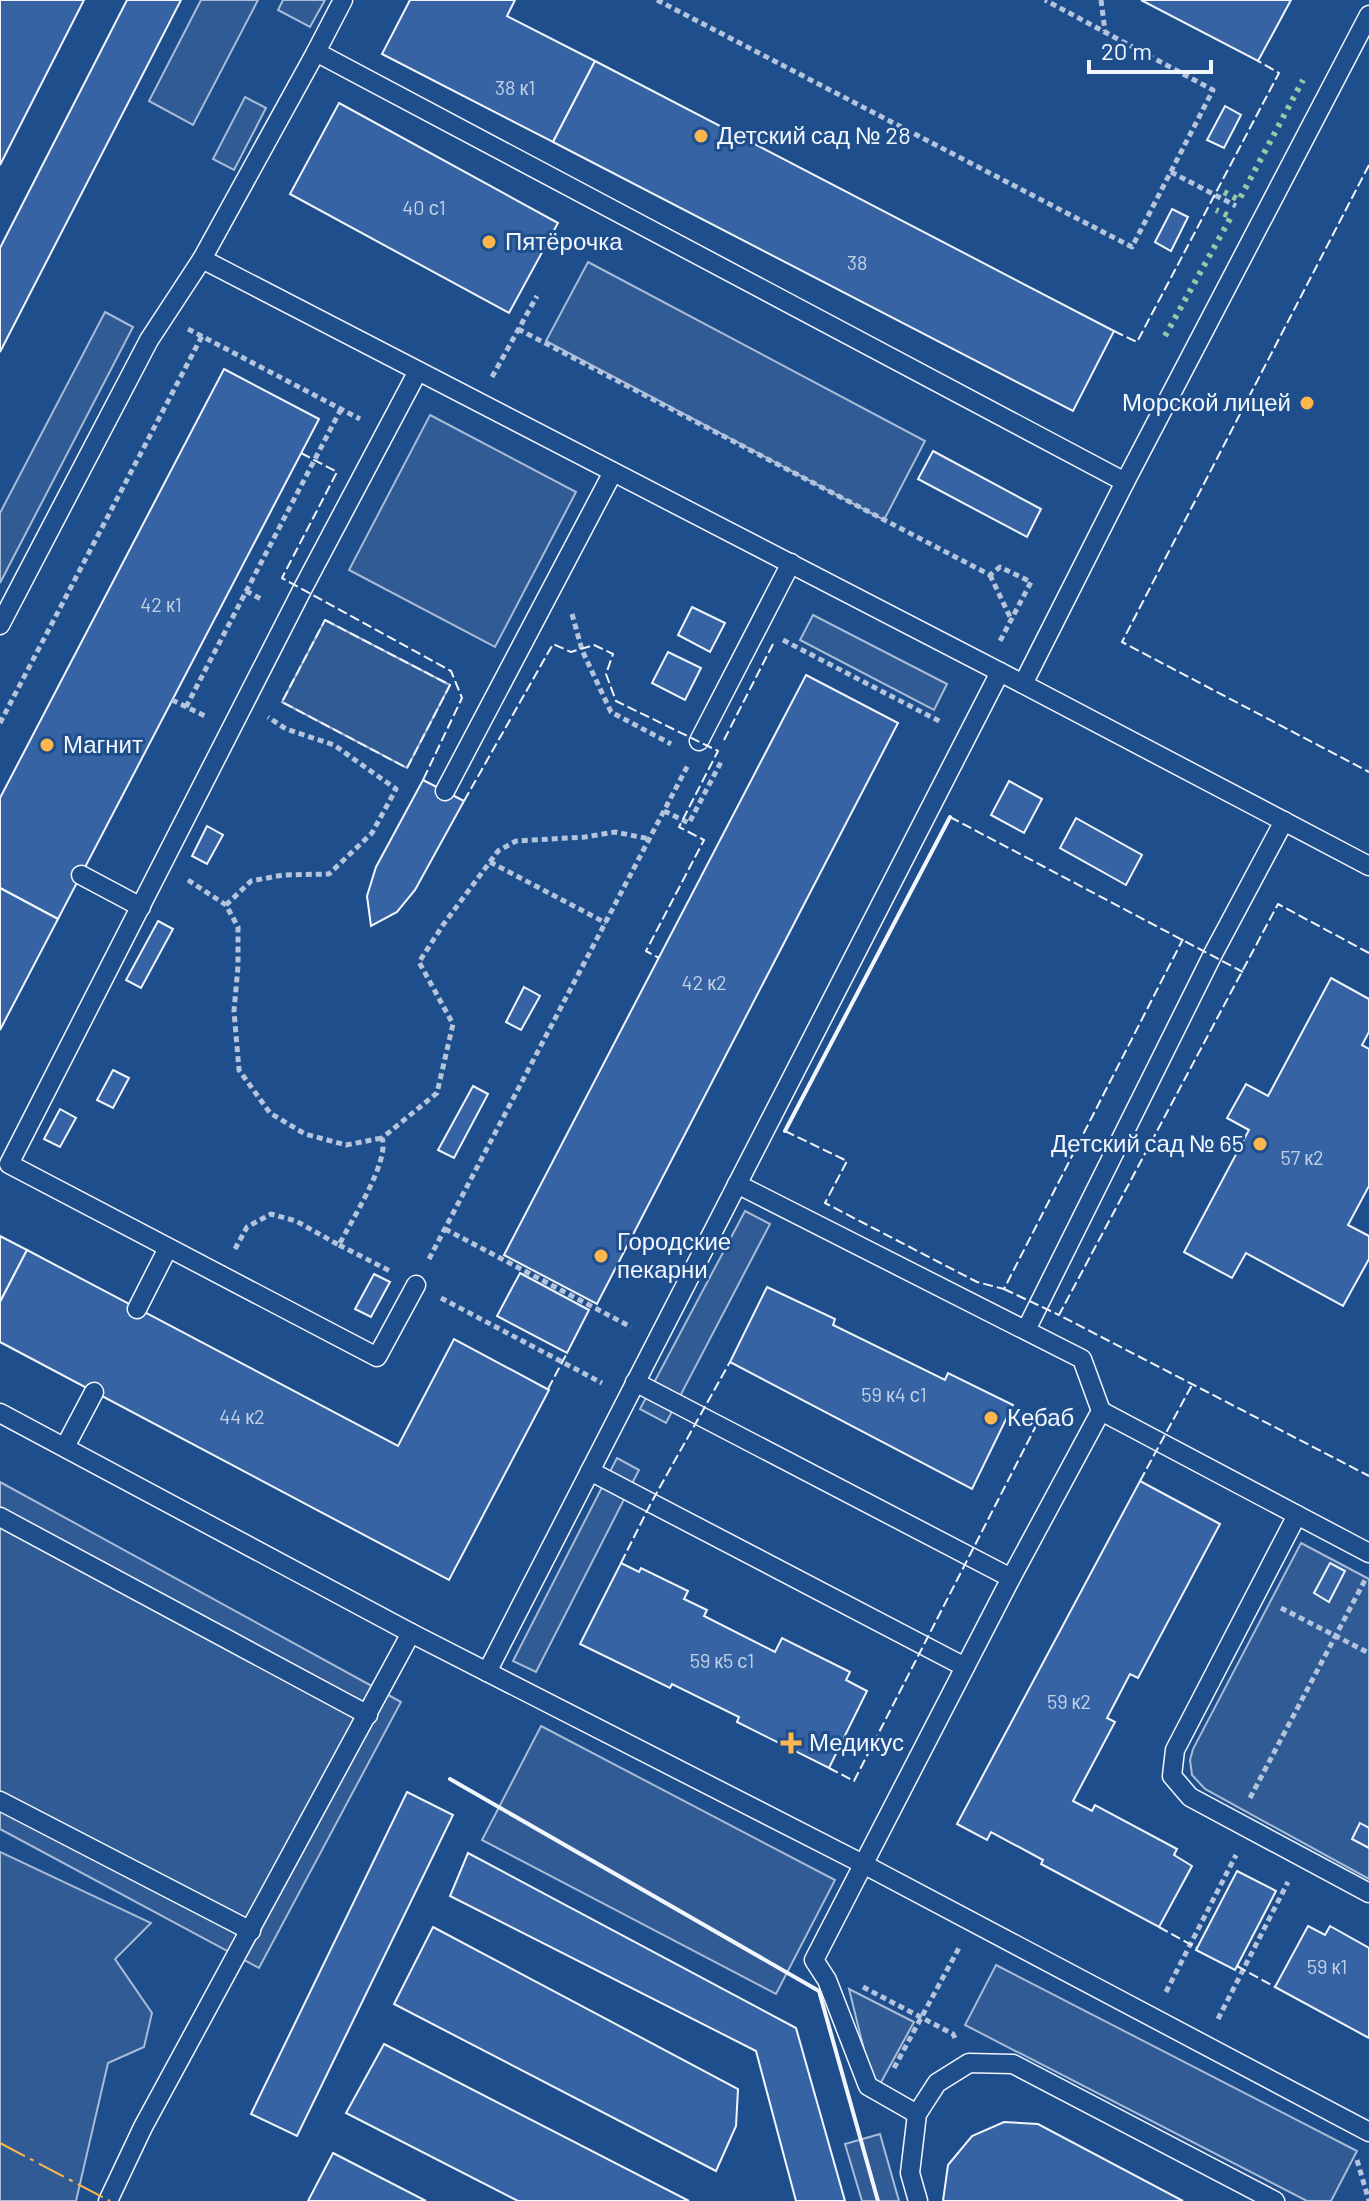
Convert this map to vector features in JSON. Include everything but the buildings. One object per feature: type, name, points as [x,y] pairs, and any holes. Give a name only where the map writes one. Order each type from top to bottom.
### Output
[{"type":"lane","points":[[0,625],[149,340],[202,259],[343,0]]},
{"type":"lane","points":[[1023,684],[1369,15]]},
{"type":"lane","points":[[316,52],[1125,482]]},
{"type":"lane","points":[[202,259],[1369,866]]},
{"type":"lane","points":[[416,1285],[377,1357],[9,1164],[418,371]]},
{"type":"lane","points":[[445,791],[613,472]]},
{"type":"lane","points":[[696,749],[791,563]]},
{"type":"lane","points":[[487,1672],[1000,672]]},
{"type":"lane","points":[[1026,1330],[1213,954],[1284,821]]},
{"type":"lane","points":[[81,875],[141,907]]},
{"type":"lane","points":[[737,1184],[1082,1359],[1101,1411],[1369,1553]]},
{"type":"lane","points":[[137,1309],[168,1248]]},
{"type":"lane","points":[[631,1390],[1011,1578]]},
{"type":"lane","points":[[65,1447],[94,1392]]},
{"type":"lane","points":[[917,2114],[868,2086],[827,1980],[814,1960],[1101,1411]]},
{"type":"lane","points":[[0,1413],[411,1633],[863,1864],[1369,2132]]},
{"type":"lane","points":[[590,1471],[965,1667]]},
{"type":"lane","points":[[1297,1515],[1175,1750],[1172,1776],[1190,1797],[1369,1893]]},
{"type":"lane","points":[[0,1517],[368,1715]]},
{"type":"lane","points":[[108,2201],[143,2127],[411,1633]]},
{"type":"lane","points":[[0,1801],[251,1931]]},
{"type":"lane","points":[[918,2201],[910,2173],[917,2114],[937,2083],[969,2063],[1013,2064],[1275,2201]]},
{"type":"path","points":[[657,0],[1132,247],[1213,90],[1045,0]]},
{"type":"path","points":[[1101,0],[1105,32]]},
{"type":"path","points":[[1171,171],[1215,195]]},
{"type":"path","points":[[479,403],[537,296]]},
{"type":"path","points":[[164,316],[386,432]]},
{"type":"path","points":[[518,329],[990,575],[1011,619]]},
{"type":"path","points":[[0,723],[202,336]]},
{"type":"path","points":[[186,707],[341,409]]},
{"type":"path","points":[[990,575],[1000,567],[1031,582],[999,642]]},
{"type":"path","points":[[416,1285],[696,749],[611,712],[582,650],[561,570]]},
{"type":"path","points":[[758,627],[967,736]]},
{"type":"path","points":[[172,700],[195,711]]},
{"type":"path","points":[[226,905],[251,881],[283,875],[329,874],[372,833],[396,789],[334,745],[286,729],[245,702]]},
{"type":"path","points":[[163,863],[226,905],[238,927],[234,1011],[239,1070],[270,1113],[305,1134],[346,1145],[382,1138],[437,1093],[453,1024],[419,962],[498,851],[516,841],[615,832],[650,839]]},
{"type":"path","points":[[490,862],[606,923]]},
{"type":"path","points":[[339,1245],[379,1171],[384,1145],[382,1138]]},
{"type":"path","points":[[220,1275],[247,1227],[271,1214],[296,1221],[416,1285],[631,1390]]},
{"type":"path","points":[[445,1229],[657,1340]]},
{"type":"path","points":[[1262,1807],[1249,1799],[1369,1573]]},
{"type":"path","points":[[1271,1620],[1278,1606],[1369,1653]]},
{"type":"path","points":[[1153,2018],[1249,1829]]},
{"type":"path","points":[[1204,2045],[1301,1857]]},
{"type":"path","points":[[881,2093],[973,1922]]},
{"type":"path","points":[[827,1980],[843,1977],[953,2034],[969,2063]]},
{"type":"shaded area","points":[[201,0],[258,0],[193,125],[149,101]]},
{"type":"shaded area","points":[[283,0],[325,0],[310,27],[278,10]]},
{"type":"shaded area","points":[[245,97],[266,108],[234,170],[213,159]]},
{"type":"shaded area","points":[[588,262],[925,441],[884,520],[546,341]]},
{"type":"shaded area","points":[[105,312],[133,327],[0,583],[0,513]]},
{"type":"shaded area","points":[[430,415],[576,492],[495,647],[349,570]]},
{"type":"shaded area","points":[[813,615],[947,684],[934,710],[800,640]]},
{"type":"shaded area","points":[[325,620],[450,685],[407,768],[282,702]]},
{"type":"shaded area","points":[[745,1211],[770,1224],[666,1423],[640,1409]]},
{"type":"shaded area","points":[[617,1458],[639,1470],[536,1672],[513,1661]]},
{"type":"shaded area","points":[[0,1482],[401,1702],[259,1968],[0,1829]]},
{"type":"shaded area","points":[[1301,1543],[1369,1579],[1369,1879],[1205,1789],[1192,1775],[1190,1760],[1193,1749]]},
{"type":"shaded area","points":[[541,1726],[835,1880],[776,1994],[482,1840]]},
{"type":"shaded area","points":[[0,1852],[151,1923],[115,1959],[152,2013],[144,2047],[108,2063],[76,2201],[0,2201]]},
{"type":"shaded area","points":[[996,1965],[1357,2151],[1331,2201],[1307,2201],[965,2025]]},
{"type":"shaded area","points":[[849,1989],[914,2022],[879,2086],[872,2082]]},
{"type":"shaded area","points":[[880,2134],[899,2201],[862,2201],[845,2144]]},
{"type":"hedge","points":[[1224,192],[1239,200],[1303,80]]},
{"type":"hedge","points":[[1165,336],[1231,217],[1216,210]]},
{"type":"fence","points":[[1114,331],[1137,342],[1279,73],[1258,61]]},
{"type":"fence","points":[[1369,165],[1122,642],[1369,772]]},
{"type":"fence","points":[[301,453],[337,472],[282,578],[451,671],[462,698],[423,780]]},
{"type":"fence","points":[[325,620],[450,685],[407,768],[282,702],[325,620]]},
{"type":"fence","points":[[464,801],[553,644],[571,652],[594,645],[613,654],[606,674],[616,701],[718,751],[679,827],[704,840],[646,951],[659,958]]},
{"type":"fence","points":[[724,740],[773,644]]},
{"type":"fence","points":[[950,817],[1243,972]]},
{"type":"fence","points":[[1369,953],[1278,904],[1059,1315],[1369,1476]]},
{"type":"fence","points":[[785,1131],[847,1161],[825,1203],[977,1282],[1004,1289],[1183,939]]},
{"type":"fence","points":[[1004,1289],[1059,1315]]},
{"type":"fence","points":[[548,1389],[567,1353]]},
{"type":"fence","points":[[621,1563],[730,1362]]},
{"type":"fence","points":[[1140,1481],[1192,1385]]},
{"type":"fence","points":[[829,1768],[854,1781],[1037,1424],[1010,1411]]},
{"type":"fence","points":[[1159,1927],[1197,1948]]},
{"type":"fence","points":[[1237,1966],[1275,1987]]},
{"type":"wall","points":[[785,1131],[950,817]]},
{"type":"wall","points":[[450,1779],[819,1991],[878,2201]]},
{"type":"power","points":[[0,2143],[110,2201]]},
{"type":"place","name":"Детский сад № 28","points":[[701,136]]},
{"type":"place","name":"Пятёрочка","points":[[489,242]]},
{"type":"place","name":"Морской лицей","points":[[1307,403]]},
{"type":"place","name":"Магнит","points":[[47,745]]},
{"type":"place","name":"Детский сад № 65","points":[[1260,1144]]},
{"type":"place","name":"Городские пекарни","points":[[601,1256]]},
{"type":"place","name":"Кебаб","points":[[991,1418]]},
{"type":"place","name":"Медикус","points":[[791,1743]]}]
